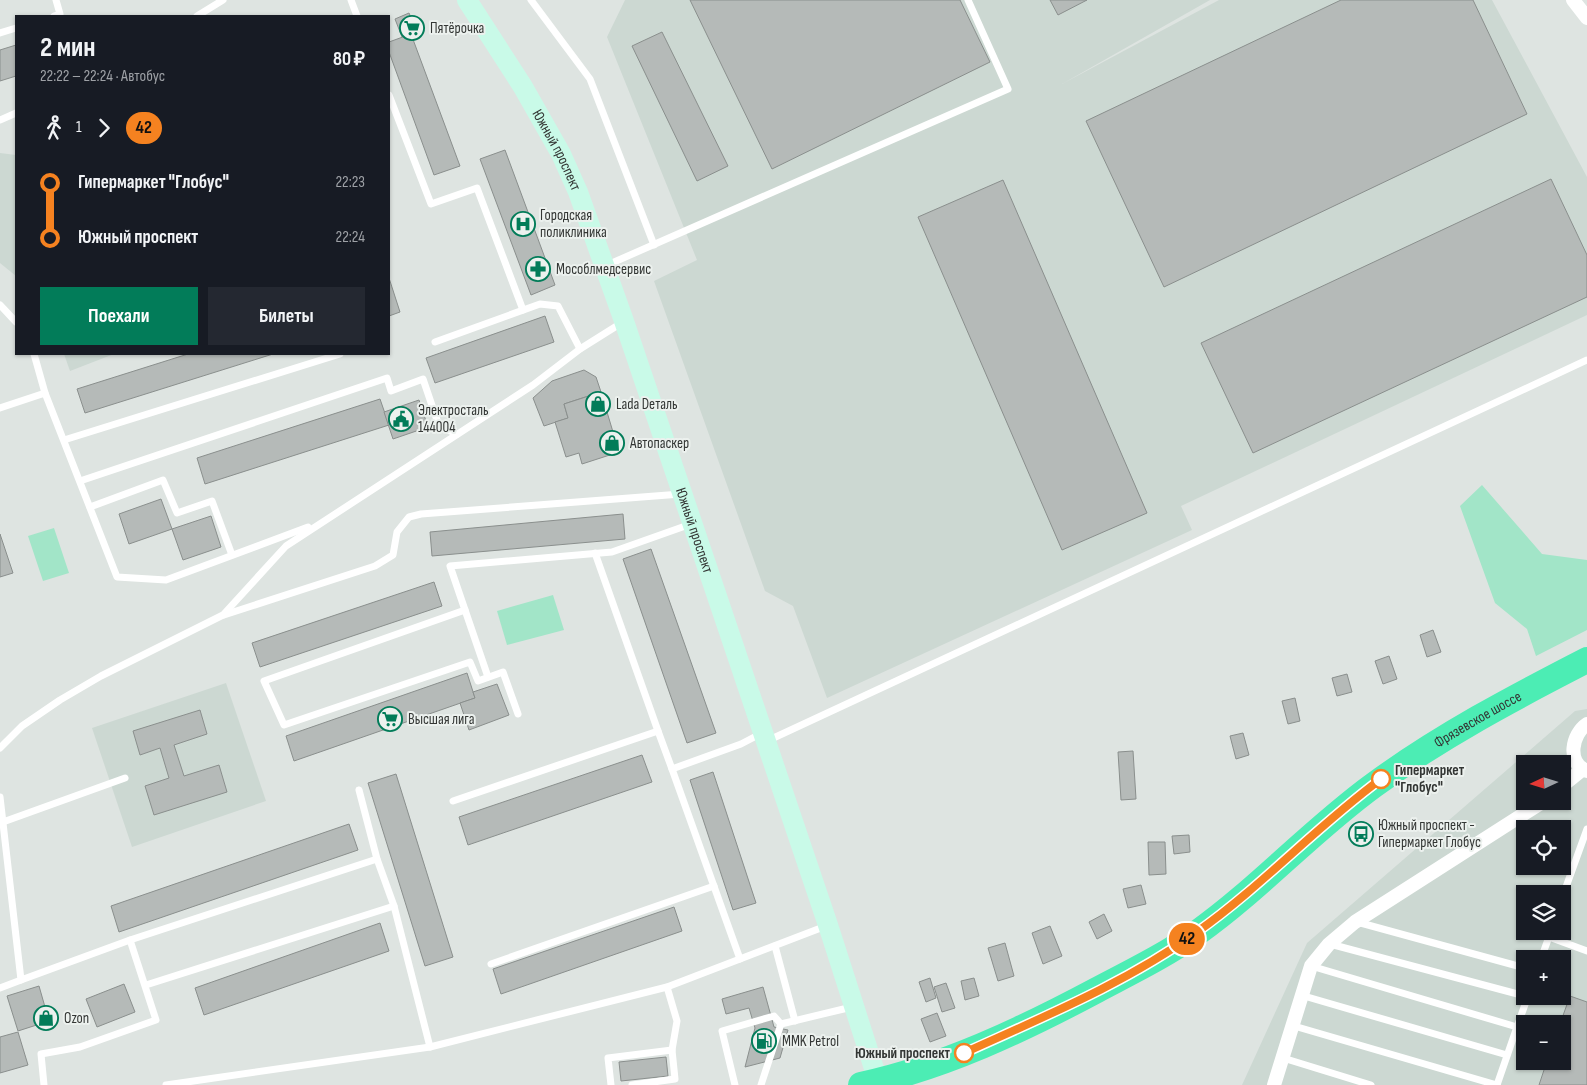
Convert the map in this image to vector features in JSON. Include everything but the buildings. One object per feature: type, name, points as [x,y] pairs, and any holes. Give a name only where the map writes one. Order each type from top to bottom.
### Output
[{"type":"highway","name":"Фрязевское шоссе","points":[[873,1084],[930,1067],[1062,1009],[1170,950],[1217,917],[1371,787],[1420,752],[1468,723],[1587,660]]},
{"type":"main road","name":"Южный проспект","points":[[471,2],[561,154],[578,192],[624,321],[855,1006],[873,1084]]},
{"type":"street","points":[[1573,0],[1587,18]]},
{"type":"street","points":[[1571,780],[1585,770],[1574,754],[1573,745],[1575,736],[1587,724]]},
{"type":"street","points":[[1274,1085],[1304,996],[1312,966],[1329,944],[1355,922],[1530,810]]},
{"type":"lane","points":[[56,0],[60,14],[57,15]]},
{"type":"lane","points":[[199,15],[222,0]]},
{"type":"lane","points":[[351,0],[357,15]]},
{"type":"lane","points":[[531,0],[590,79],[654,245]]},
{"type":"lane","points":[[605,266],[1008,88],[968,0]]},
{"type":"lane","points":[[0,34],[15,28]]},
{"type":"lane","points":[[390,98],[431,204],[477,188],[523,310]]},
{"type":"lane","points":[[0,120],[15,113]]},
{"type":"lane","points":[[435,342],[540,304],[558,306],[580,349]]},
{"type":"lane","points":[[0,305],[15,321]]},
{"type":"lane","points":[[223,615],[272,559],[286,546],[320,522],[533,385],[580,349],[624,321]]},
{"type":"lane","points":[[36,355],[45,393],[117,577],[166,580],[320,522]]},
{"type":"lane","points":[[64,440],[337,355]]},
{"type":"lane","points":[[672,768],[763,737],[1587,360]]},
{"type":"lane","points":[[80,481],[387,378],[391,391],[423,379],[439,426],[457,434]]},
{"type":"lane","points":[[0,408],[45,393]]},
{"type":"lane","points":[[90,507],[163,480],[177,513],[212,501],[232,556]]},
{"type":"lane","points":[[0,748],[22,726],[60,700],[101,676],[223,615],[375,566],[393,555],[397,532],[409,517],[421,514],[682,494]]},
{"type":"lane","points":[[488,677],[450,566],[612,552],[692,524]]},
{"type":"lane","points":[[595,553],[740,959]]},
{"type":"lane","points":[[465,610],[264,680],[284,725],[470,662],[478,681],[502,672],[518,714]]},
{"type":"lane","points":[[453,801],[658,731]]},
{"type":"lane","points":[[3,822],[125,778]]},
{"type":"lane","points":[[359,790],[377,859],[394,906],[430,1047]]},
{"type":"lane","points":[[0,797],[21,980]]},
{"type":"lane","points":[[1567,885],[1587,829]]},
{"type":"lane","points":[[0,988],[130,940],[377,859]]},
{"type":"lane","points":[[491,964],[714,886]]},
{"type":"lane","points":[[146,985],[394,906]]},
{"type":"lane","points":[[1355,922],[1516,966]]},
{"type":"lane","points":[[166,1085],[430,1047],[667,987],[828,925]]},
{"type":"lane","points":[[44,1085],[41,1054],[80,1046],[156,1020],[130,940]]},
{"type":"lane","points":[[1563,940],[1587,951]]},
{"type":"lane","points":[[1329,944],[1516,993]]},
{"type":"lane","points":[[775,946],[795,1021]]},
{"type":"lane","points":[[1294,1026],[1497,1085],[1516,1027],[1312,966]]},
{"type":"lane","points":[[632,1085],[675,1080],[672,1050],[677,1022],[667,987]]},
{"type":"lane","points":[[1304,996],[1507,1055]]},
{"type":"lane","points":[[781,1024],[855,1006]]},
{"type":"lane","points":[[735,1085],[722,1031],[774,1016],[781,1024]]},
{"type":"lane","points":[[761,1085],[781,1024]]},
{"type":"lane","points":[[611,1085],[608,1058],[672,1050]]},
{"type":"lane","points":[[1283,1058],[1370,1085]]},
{"type":"shaded area","points":[[625,0],[1210,0],[1062,84],[1219,0],[1492,0],[1587,177],[1587,315],[1181,506],[1192,530],[827,698],[793,606],[765,591],[654,281],[697,260],[607,37]]},
{"type":"shaded area","points":[[0,153],[15,155],[15,275],[0,263]]},
{"type":"shaded area","points":[[64,355],[111,355],[70,371]]},
{"type":"shaded area","points":[[226,683],[266,801],[132,847],[92,728]]},
{"type":"shaded area","points":[[1587,709],[1587,1085],[1242,1085],[1307,943],[1516,762],[1516,810],[1571,810],[1571,755],[1524,755],[1575,711]]},
{"type":"green space","points":[[1482,485],[1542,554],[1587,560],[1587,630],[1536,656],[1527,629],[1495,603],[1460,506]]},
{"type":"green space","points":[[54,528],[69,573],[43,581],[28,536]]},
{"type":"green space","points":[[553,595],[564,630],[507,645],[497,611]]},
{"type":"bus line","name":"42","points":[[964,1053],[1062,1009],[1170,950],[1196,933],[1381,779]]},
{"type":"place","name":"Пятёрочка","points":[[412,28]]},
{"type":"place","name":"Городская поликлиника","points":[[523,224]]},
{"type":"place","name":"Мособлмедсервис","points":[[538,269]]},
{"type":"place","name":"Lada Dеталь","points":[[598,404]]},
{"type":"place","name":"Электросталь 144004","points":[[401,419]]},
{"type":"place","name":"Автопаскер","points":[[612,443]]},
{"type":"place","name":"Высшая лига","points":[[390,719]]},
{"type":"place","name":"Гипермаркет \"Глобус\"","points":[[1381,779]]},
{"type":"place","name":"Южный проспект - Гипермаркет Глобус","points":[[1361,834]]},
{"type":"place","name":"Ozon","points":[[46,1018]]},
{"type":"place","name":"MMK Petrol","points":[[764,1041]]},
{"type":"place","name":"Южный проспект","points":[[964,1053]]}]
